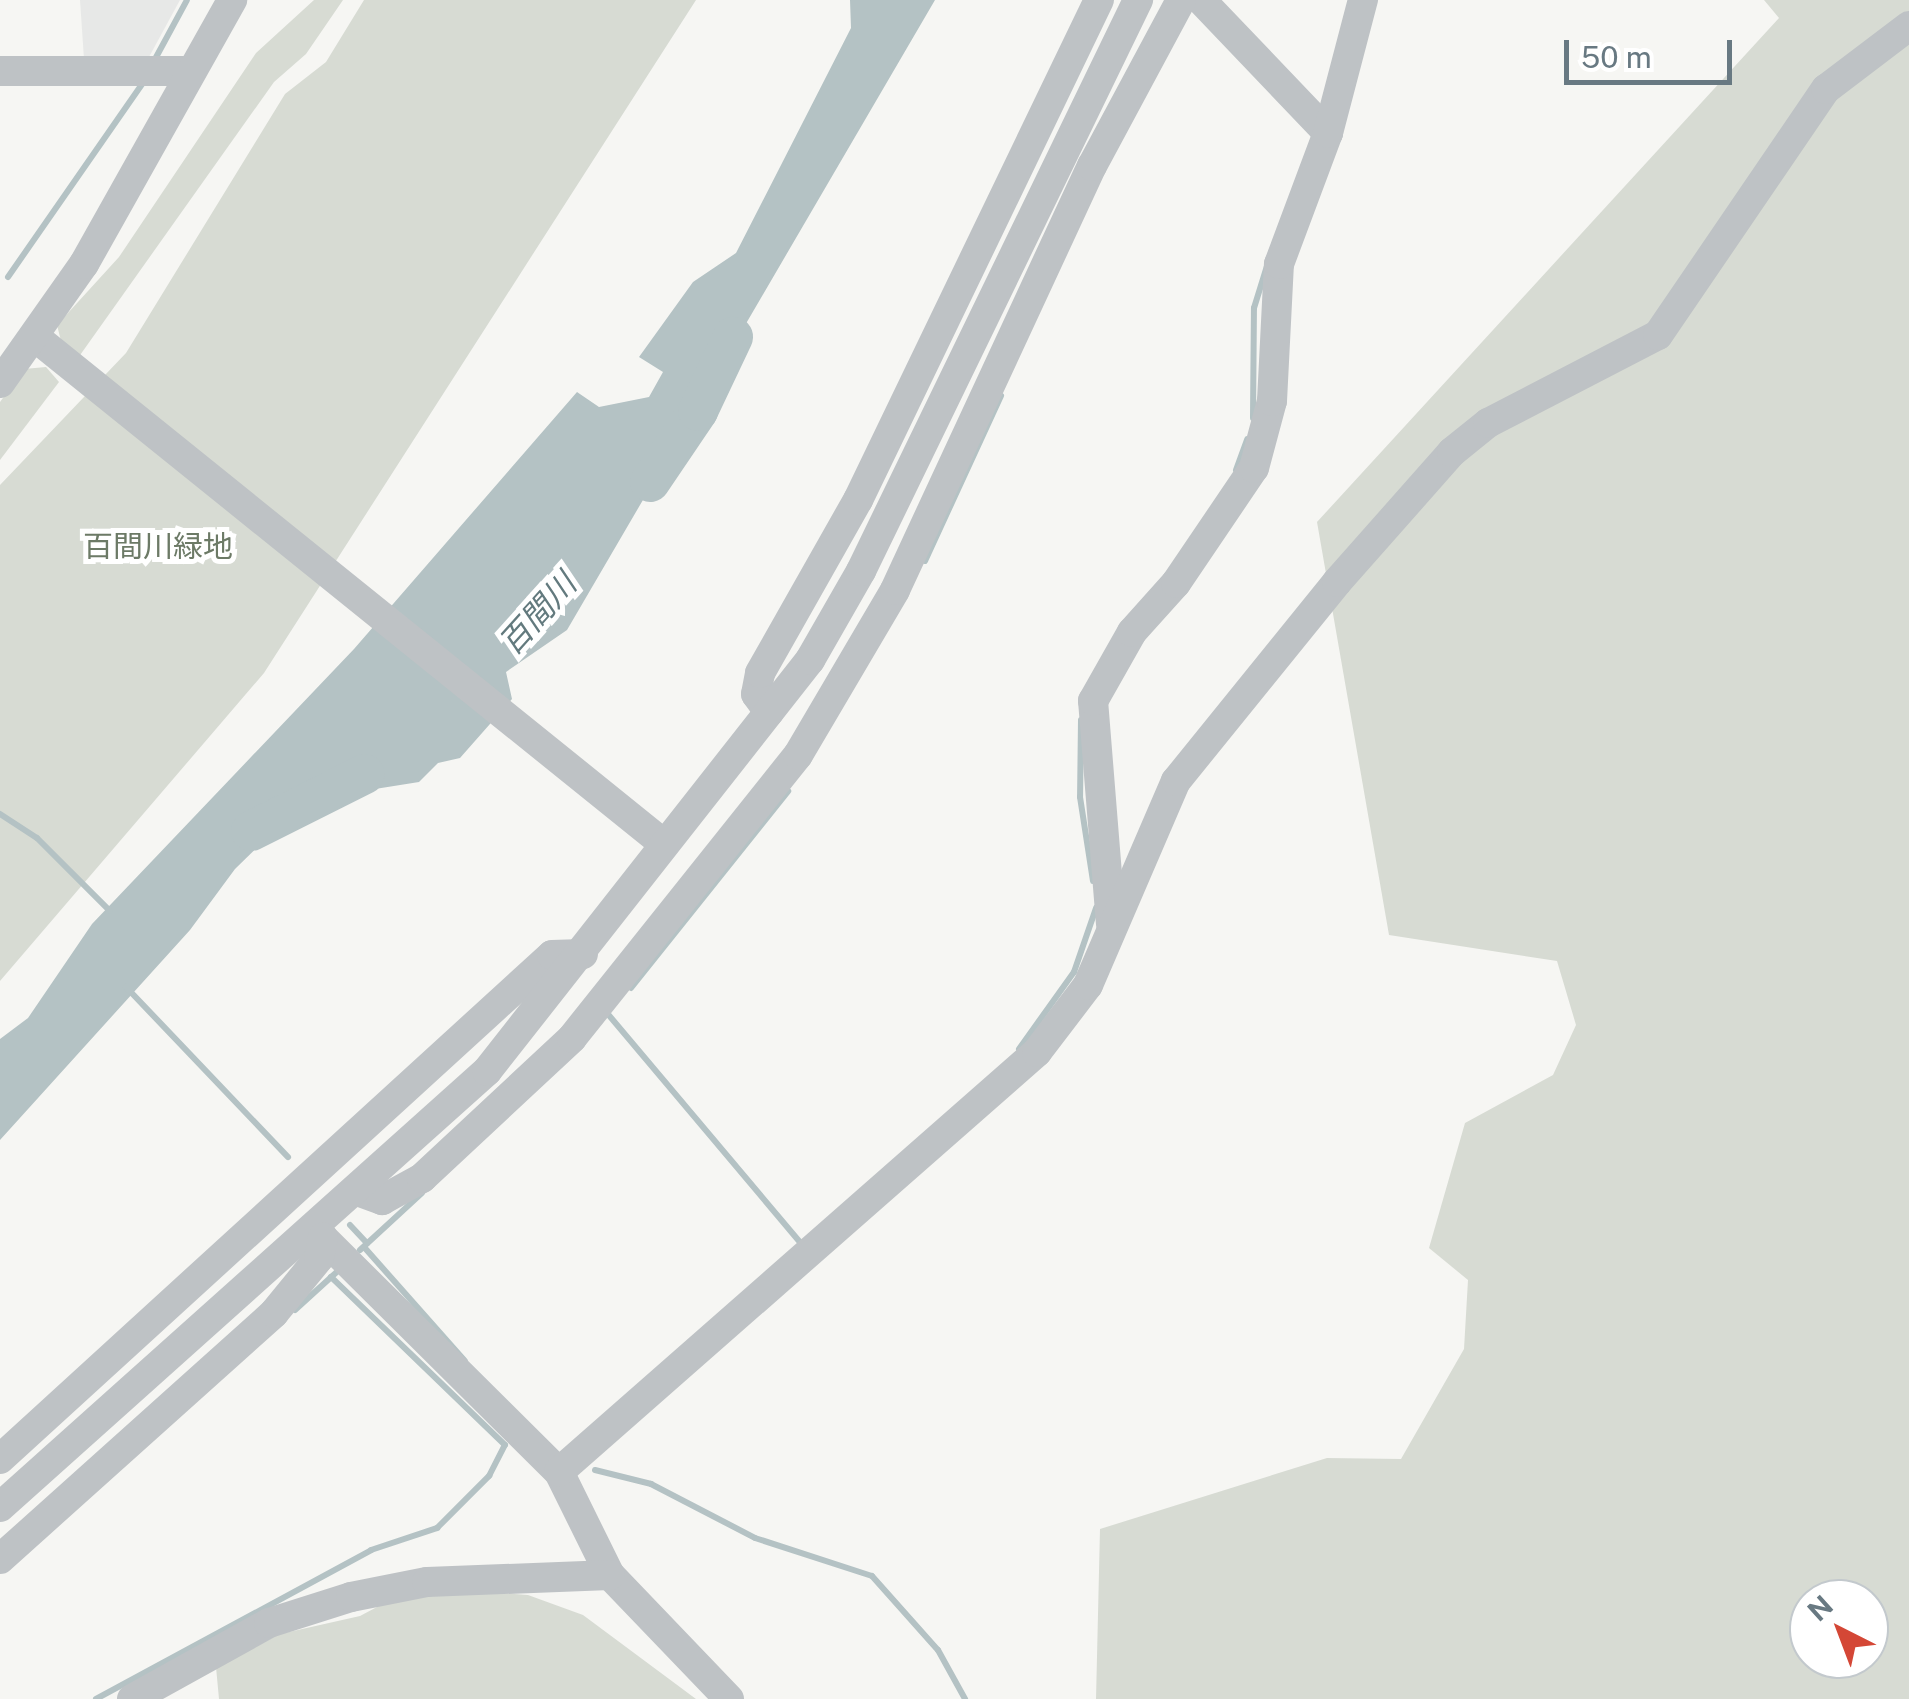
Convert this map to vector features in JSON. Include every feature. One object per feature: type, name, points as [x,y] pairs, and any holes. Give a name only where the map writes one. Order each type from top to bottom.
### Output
[{"type":"street","points":[[0,383],[41,343],[188,71],[232,0]]},
{"type":"street","points":[[769,712],[756,694],[760,673],[850,516],[1099,0]]},
{"type":"street","points":[[0,1507],[319,1234],[358,1191],[487,1071],[583,954],[653,836],[769,712],[861,572],[1138,0]]},
{"type":"street","points":[[358,1191],[382,1200],[422,1178],[572,1038],[798,755],[896,590],[1092,166],[1180,0]]},
{"type":"street","points":[[1201,0],[1328,133]]},
{"type":"street","points":[[1112,932],[1093,701],[1132,632],[1176,584],[1254,468],[1272,400],[1279,264],[1328,133],[1353,4]]},
{"type":"street","points":[[560,1472],[1037,1052],[1088,986],[1176,781],[1398,512],[1488,424],[1658,334],[1826,89],[1909,26]]},
{"type":"street","points":[[0,71],[152,66],[188,71]]},
{"type":"street","points":[[41,343],[653,836]]},
{"type":"street","points":[[0,1459],[552,955],[583,954]]},
{"type":"street","points":[[319,1234],[560,1472],[610,1574],[729,1699]]},
{"type":"street","points":[[0,1559],[274,1313],[318,1258],[319,1234]]},
{"type":"street","points":[[132,1699],[270,1623],[350,1597],[427,1582],[610,1574]]},
{"type":"shaded area","points":[[80,0],[180,0],[149,57],[84,59]]},
{"type":"green space","points":[[314,0],[343,0],[306,54],[274,82],[78,358],[62,345],[57,325],[119,257],[256,53]]},
{"type":"green space","name":"百間川緑地","points":[[364,0],[696,0],[264,673],[0,981],[0,485],[126,353],[285,94],[326,62]]},
{"type":"green space","points":[[1764,0],[1909,0],[1909,1699],[1096,1699],[1100,1529],[1327,1458],[1401,1459],[1464,1349],[1468,1280],[1429,1248],[1465,1123],[1553,1075],[1576,1025],[1557,961],[1389,935],[1317,522],[1779,18]]},
{"type":"green space","points":[[46,367],[59,382],[0,460],[0,402],[24,369]]},
{"type":"green space","points":[[456,1590],[528,1595],[583,1615],[696,1699],[219,1699],[216,1667],[280,1634],[360,1616],[394,1598]]},
{"type":"water","points":[[850,0],[935,0],[567,630],[506,672],[512,699],[460,758],[438,763],[419,782],[306,800],[235,869],[190,930],[0,1140],[0,1039],[28,1018],[92,924],[354,649],[577,392],[599,407],[649,397],[663,372],[639,357],[693,282],[736,253],[851,28]]},
{"type":"waterway","points":[[154,61],[187,0]]},
{"type":"waterway","points":[[8,277],[144,81]]},
{"type":"waterway","points":[[1253,418],[1254,308],[1272,250]]},
{"type":"waterway","name":"百間川","points":[[650,482],[698,411],[733,337]]},
{"type":"waterway","points":[[925,561],[1001,396]]},
{"type":"waterway","points":[[1236,470],[1247,439]]},
{"type":"waterway","points":[[1081,720],[1080,797],[1093,881]]},
{"type":"waterway","name":"百間川","points":[[251,831],[365,774]]},
{"type":"waterway","points":[[631,988],[788,791]]},
{"type":"waterway","points":[[0,814],[37,838],[110,911]]},
{"type":"waterway","points":[[1019,1049],[1074,972],[1096,908]]},
{"type":"waterway","points":[[126,987],[288,1157]]},
{"type":"waterway","points":[[607,1013],[801,1243]]},
{"type":"waterway","points":[[360,1250],[422,1193]]},
{"type":"waterway","points":[[350,1225],[367,1243]]},
{"type":"waterway","points":[[364,1247],[465,1361]]},
{"type":"waterway","points":[[295,1310],[339,1270]]},
{"type":"waterway","points":[[96,1699],[371,1550],[437,1528],[489,1476],[505,1445],[331,1277]]},
{"type":"waterway","points":[[595,1470],[651,1484],[755,1538],[872,1576],[938,1650],[965,1699]]}]
